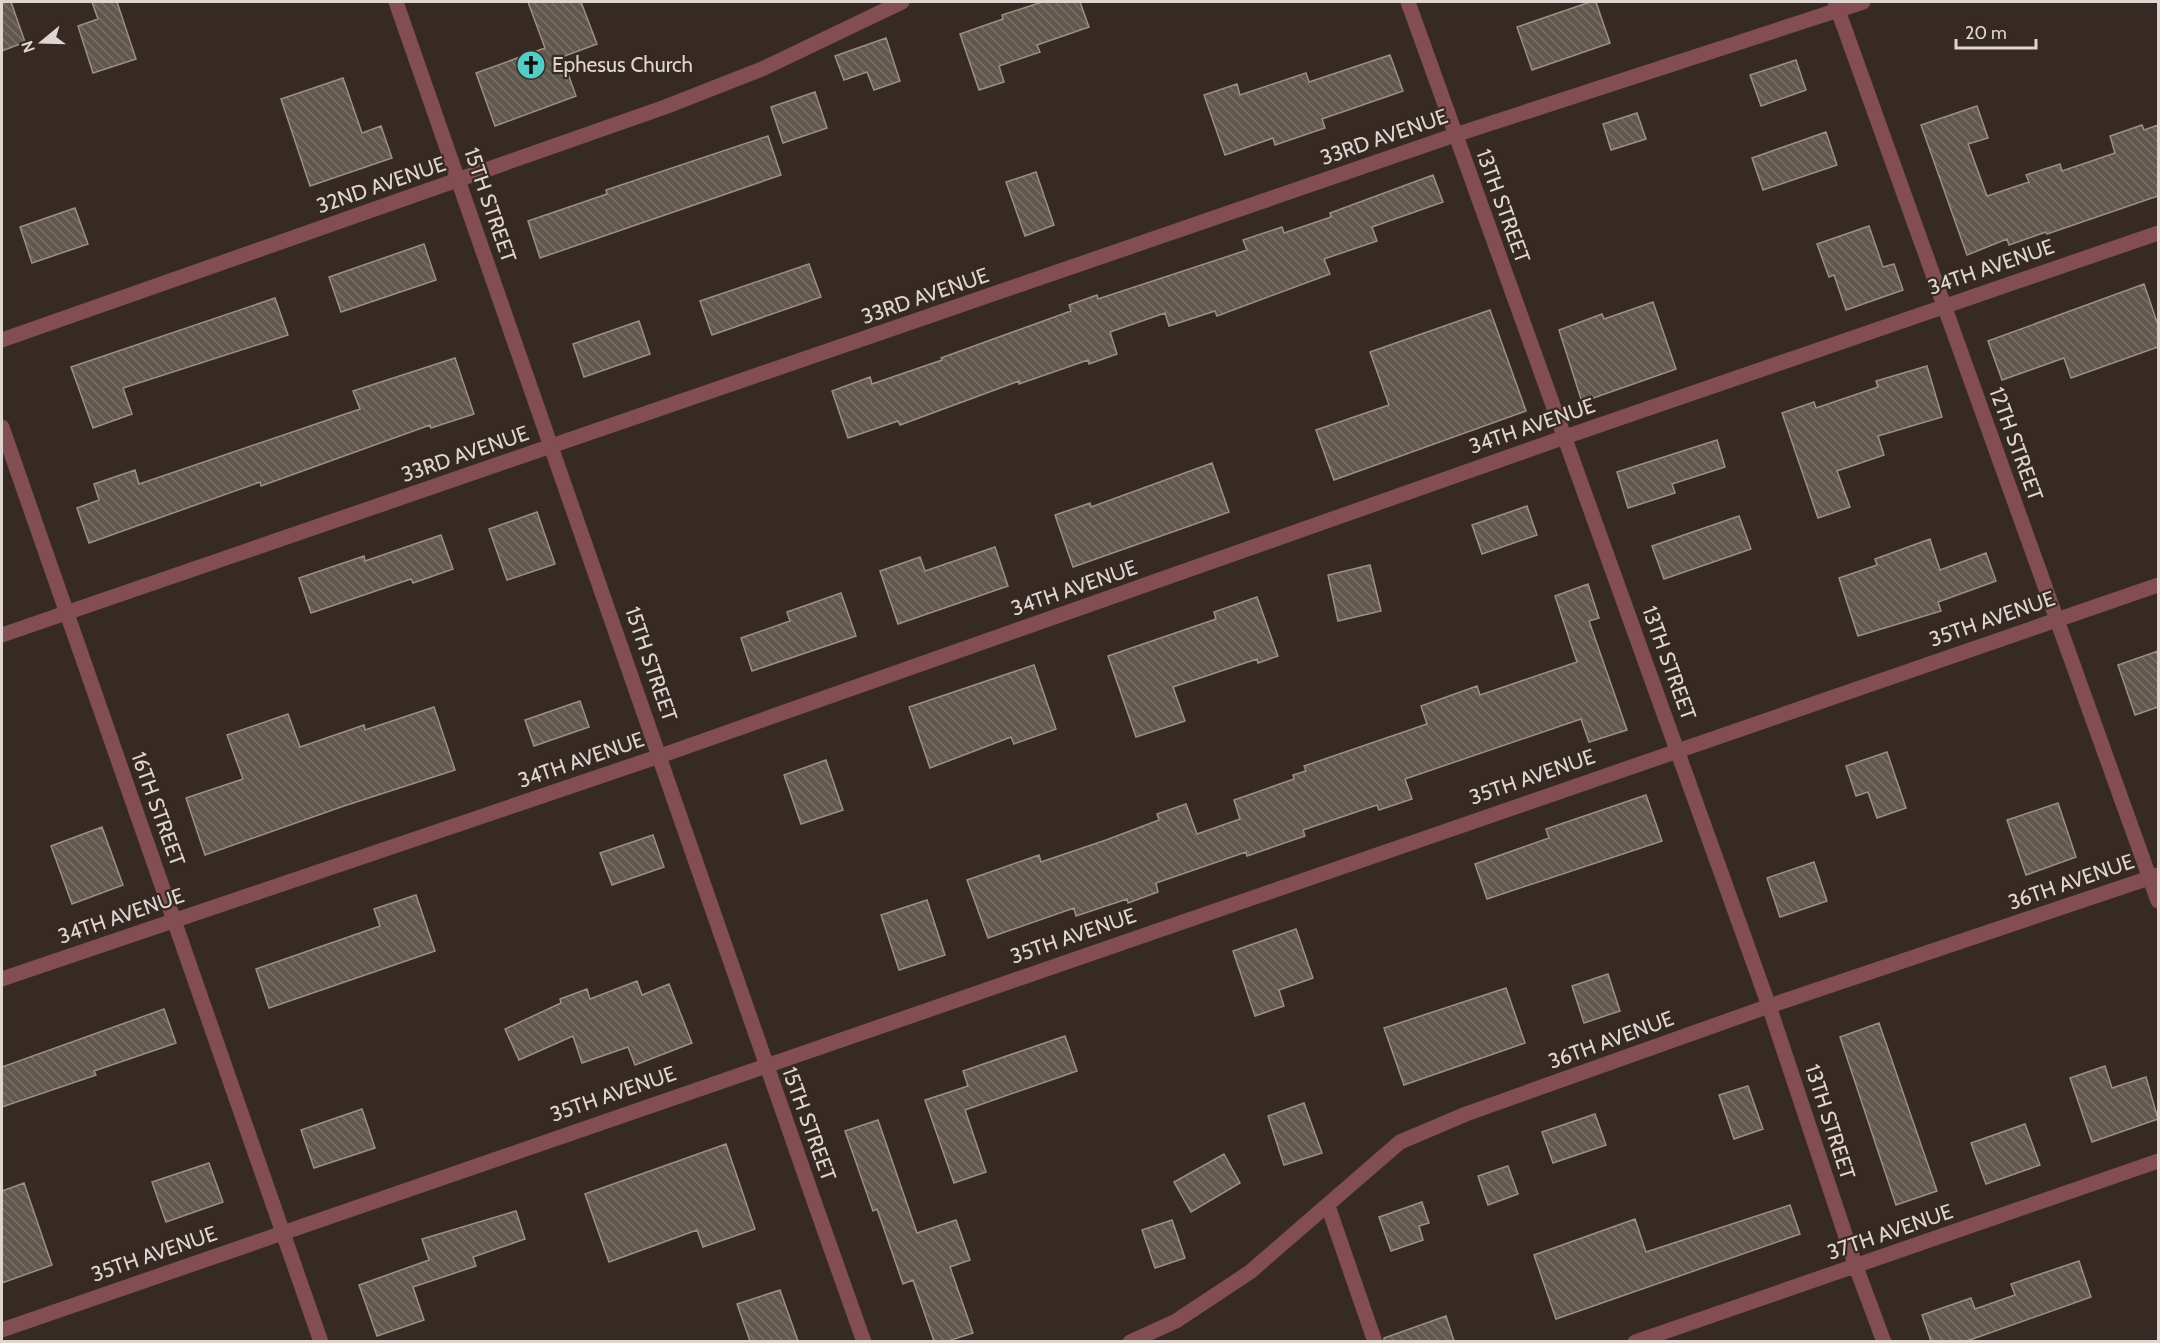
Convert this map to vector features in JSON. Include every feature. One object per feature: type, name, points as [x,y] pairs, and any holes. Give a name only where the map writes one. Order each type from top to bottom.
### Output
[{"type":"street","name":"15TH STREET","points":[[396,2],[553,447],[765,1064],[864,1341]]},
{"type":"street","name":"32ND AVENUE","points":[[2,340],[665,107],[762,69],[902,2]]},
{"type":"street","name":"13TH STREET","points":[[1408,2],[1769,1006],[1856,1267],[1884,1341]]},
{"type":"street","name":"33RD AVENUE","points":[[2,634],[553,447],[1455,135],[1837,6],[1863,2]]},
{"type":"street","name":"12TH STREET","points":[[1837,6],[2056,619],[2155,876],[2158,901]]},
{"type":"street","name":"34TH AVENUE","points":[[2,979],[660,756],[1565,437],[2158,233]]},
{"type":"street","name":"16TH STREET","points":[[2,427],[321,1341]]},
{"type":"street","name":"35TH AVENUE","points":[[2,1330],[765,1064],[2158,585]]},
{"type":"street","name":"36TH AVENUE","points":[[1130,1341],[1176,1321],[1250,1272],[1400,1142],[1466,1114],[1769,1006],[2155,876]]},
{"type":"street","name":"37TH AVENUE","points":[[1635,1341],[1856,1267],[2158,1161]]},
{"type":"street","points":[[1328,1206],[1375,1341]]},
{"type":"building","points":[[2,2],[11,2],[25,42],[2,51]]},
{"type":"building","points":[[92,2],[117,2],[136,59],[93,73],[78,26],[98,19]]},
{"type":"building","name":"Ephesus Church","points":[[528,2],[581,2],[597,44],[562,57],[576,96],[495,126],[476,73],[545,48]]},
{"type":"building","points":[[1042,2],[1080,2],[1089,27],[1037,45],[1040,52],[999,66],[1004,82],[979,90],[960,34],[1003,19],[1002,15]]},
{"type":"building","points":[[1590,2],[1596,2],[1610,43],[1532,70],[1517,27]]},
{"type":"building","points":[[886,38],[900,81],[874,90],[867,72],[844,80],[835,56]]},
{"type":"building","points":[[1390,55],[1403,91],[1322,119],[1325,128],[1275,145],[1273,138],[1225,155],[1204,95],[1237,84],[1240,95],[1306,73],[1309,82]]},
{"type":"building","points":[[1796,60],[1806,90],[1761,106],[1750,75]]},
{"type":"building","points":[[343,78],[362,133],[381,126],[392,158],[310,186],[281,99]]},
{"type":"building","points":[[815,92],[827,128],[783,143],[771,107]]},
{"type":"building","points":[[1977,106],[1988,138],[1968,144],[1987,196],[2029,182],[2026,175],[2060,164],[2062,171],[2115,153],[2110,136],[2142,125],[2144,130],[2158,125],[2158,196],[2047,234],[2046,232],[2009,245],[2007,239],[1967,255],[1921,125]]},
{"type":"building","points":[[1637,113],[1646,139],[1611,150],[1603,124]]},
{"type":"building","points":[[1826,132],[1837,165],[1763,190],[1752,158]]},
{"type":"building","points":[[768,136],[781,175],[540,258],[528,221],[607,194],[606,190]]},
{"type":"building","points":[[1036,172],[1054,225],[1025,236],[1006,182]]},
{"type":"building","points":[[1433,175],[1443,202],[1372,227],[1377,241],[1324,259],[1330,274],[1217,316],[1215,311],[1169,326],[1165,313],[1110,332],[1117,354],[1089,364],[1088,360],[1019,384],[1019,381],[900,425],[898,421],[848,438],[832,391],[870,377],[872,384],[942,360],[941,358],[1071,311],[1069,305],[1097,295],[1098,299],[1247,250],[1243,240],[1282,227],[1284,233],[1331,217],[1330,213]]},
{"type":"building","points":[[75,208],[88,244],[32,263],[20,227]]},
{"type":"building","points":[[1869,226],[1883,267],[1894,264],[1903,290],[1846,310],[1834,275],[1829,277],[1817,244]]},
{"type":"building","points":[[424,244],[436,280],[341,312],[329,277]]},
{"type":"building","points":[[809,264],[821,297],[712,335],[700,301]]},
{"type":"building","points":[[2144,284],[2158,325],[2158,347],[2071,378],[2064,358],[2002,380],[1988,341]]},
{"type":"building","points":[[275,298],[288,335],[123,388],[132,414],[93,428],[71,367]]},
{"type":"building","points":[[1653,302],[1676,369],[1582,402],[1559,330],[1602,314],[1604,319]]},
{"type":"building","points":[[1490,310],[1526,411],[1334,480],[1316,430],[1389,405],[1370,352]]},
{"type":"building","points":[[639,321],[650,354],[584,377],[573,344]]},
{"type":"building","points":[[455,358],[474,414],[431,428],[430,425],[261,486],[260,482],[89,543],[77,508],[99,500],[94,484],[135,470],[139,484],[360,409],[353,391]]},
{"type":"building","points":[[1927,366],[1942,417],[1878,436],[1884,455],[1837,471],[1850,507],[1818,518],[1782,413],[1814,402],[1816,408],[1878,387],[1876,381]]},
{"type":"building","points":[[1717,440],[1725,467],[1672,484],[1675,493],[1628,508],[1617,472]]},
{"type":"building","points":[[1212,463],[1229,512],[1073,567],[1055,515],[1090,503],[1091,507]]},
{"type":"building","points":[[1527,506],[1537,535],[1482,554],[1472,525]]},
{"type":"building","points":[[537,512],[555,564],[507,580],[489,529]]},
{"type":"building","points":[[1739,516],[1751,549],[1664,579],[1652,546]]},
{"type":"building","points":[[441,535],[453,569],[413,583],[411,579],[311,613],[299,578],[364,556],[365,561]]},
{"type":"building","points":[[1930,539],[1940,570],[1986,553],[1996,581],[1938,602],[1941,611],[1858,636],[1839,578],[1877,565],[1875,559]]},
{"type":"building","points":[[995,547],[1008,586],[898,624],[880,571],[920,557],[925,571]]},
{"type":"building","points":[[1370,565],[1381,611],[1338,621],[1328,575]]},
{"type":"building","points":[[1588,584],[1599,618],[1589,621],[1627,730],[1589,742],[1581,719],[1405,779],[1412,799],[1379,810],[1377,805],[1303,830],[1305,836],[1247,856],[1246,852],[1156,883],[1158,892],[1128,903],[1127,899],[1076,916],[1074,908],[988,938],[967,880],[1039,855],[1041,862],[1106,840],[1159,820],[1157,814],[1186,804],[1197,834],[1240,819],[1234,800],[1294,779],[1293,775],[1306,771],[1304,766],[1427,724],[1421,706],[1477,686],[1480,695],[1577,662],[1555,596]]},
{"type":"building","points":[[841,593],[856,636],[752,671],[741,638],[790,621],[787,612]]},
{"type":"building","points":[[1257,597],[1278,656],[1258,663],[1257,659],[1173,687],[1185,721],[1136,737],[1108,656],[1216,619],[1214,612]]},
{"type":"building","points":[[2158,651],[2158,707],[2135,715],[2118,665]]},
{"type":"building","points":[[1034,665],[1056,729],[1014,744],[1011,737],[930,768],[909,707]]},
{"type":"building","points":[[580,701],[589,727],[534,746],[525,720]]},
{"type":"building","points":[[434,707],[455,770],[205,855],[186,798],[243,779],[227,735],[288,714],[300,747],[364,725],[365,730]]},
{"type":"building","points":[[1887,752],[1906,808],[1877,818],[1868,792],[1856,796],[1846,766]]},
{"type":"building","points":[[826,760],[843,810],[801,824],[784,775]]},
{"type":"building","points":[[1646,795],[1662,841],[1487,899],[1475,864],[1549,838],[1546,829]]},
{"type":"building","points":[[2058,803],[2076,857],[2026,875],[2007,820]]},
{"type":"building","points":[[102,827],[123,885],[72,904],[51,846]]},
{"type":"building","points":[[653,835],[664,867],[612,885],[600,853]]},
{"type":"building","points":[[1814,862],[1827,901],[1780,917],[1767,878]]},
{"type":"building","points":[[416,895],[435,951],[269,1008],[256,969],[380,926],[374,909]]},
{"type":"building","points":[[927,900],[945,955],[899,970],[881,915]]},
{"type":"building","points":[[1296,929],[1313,978],[1279,990],[1284,1006],[1255,1016],[1233,951]]},
{"type":"building","points":[[1608,974],[1620,1011],[1584,1023],[1572,986]]},
{"type":"building","points":[[637,981],[642,995],[669,984],[692,1043],[635,1065],[628,1047],[582,1063],[573,1036],[519,1060],[505,1029],[561,1003],[560,999],[587,989],[590,999]]},
{"type":"building","points":[[1506,988],[1525,1043],[1404,1085],[1384,1028]]},
{"type":"building","points":[[164,1009],[176,1043],[94,1071],[96,1075],[2,1107],[2,1067]]},
{"type":"building","points":[[1879,1023],[1937,1191],[1896,1205],[1840,1037]]},
{"type":"building","points":[[1065,1036],[1077,1071],[965,1110],[986,1172],[954,1183],[925,1100],[968,1086],[963,1071]]},
{"type":"building","points":[[2105,1066],[2112,1088],[2146,1077],[2158,1119],[2092,1142],[2070,1078]]},
{"type":"building","points":[[1748,1086],[1763,1129],[1734,1139],[1719,1095]]},
{"type":"building","points":[[1304,1103],[1322,1153],[1284,1165],[1268,1116]]},
{"type":"building","points":[[362,1109],[375,1148],[314,1168],[301,1130]]},
{"type":"building","points":[[1595,1114],[1606,1145],[1553,1163],[1542,1132]]},
{"type":"building","points":[[878,1120],[917,1233],[956,1220],[970,1260],[950,1267],[973,1333],[948,1341],[934,1341],[913,1280],[903,1284],[877,1209],[873,1211],[845,1131]]},
{"type":"building","points":[[2025,1124],[2040,1165],[1986,1184],[1971,1143]]},
{"type":"building","points":[[726,1144],[755,1229],[703,1247],[697,1230],[609,1262],[585,1194]]},
{"type":"building","points":[[1224,1154],[1240,1183],[1191,1212],[1174,1182]]},
{"type":"building","points":[[209,1163],[223,1202],[166,1222],[152,1182]]},
{"type":"building","points":[[1508,1166],[1518,1194],[1488,1205],[1478,1176]]},
{"type":"building","points":[[24,1183],[52,1265],[2,1283],[2,1191]]},
{"type":"building","points":[[1422,1202],[1429,1223],[1419,1226],[1423,1240],[1391,1251],[1379,1217]]},
{"type":"building","points":[[1790,1205],[1800,1234],[1556,1319],[1534,1255],[1635,1219],[1646,1252]]},
{"type":"building","points":[[516,1211],[525,1239],[473,1257],[476,1266],[413,1287],[424,1320],[377,1336],[359,1285],[429,1260],[422,1239]]},
{"type":"building","points":[[1172,1220],[1185,1258],[1155,1268],[1142,1230]]},
{"type":"building","points":[[2079,1261],[2091,1297],[1967,1341],[1931,1341],[1922,1315],[1971,1298],[1975,1309],[2015,1295],[2011,1284]]},
{"type":"building","points":[[780,1290],[798,1341],[750,1341],[737,1304]]},
{"type":"building","points":[[1446,1316],[1454,1341],[1384,1341],[1384,1338]]},
{"type":"place","name":"Ephesus Church","points":[[531,65]]}]
